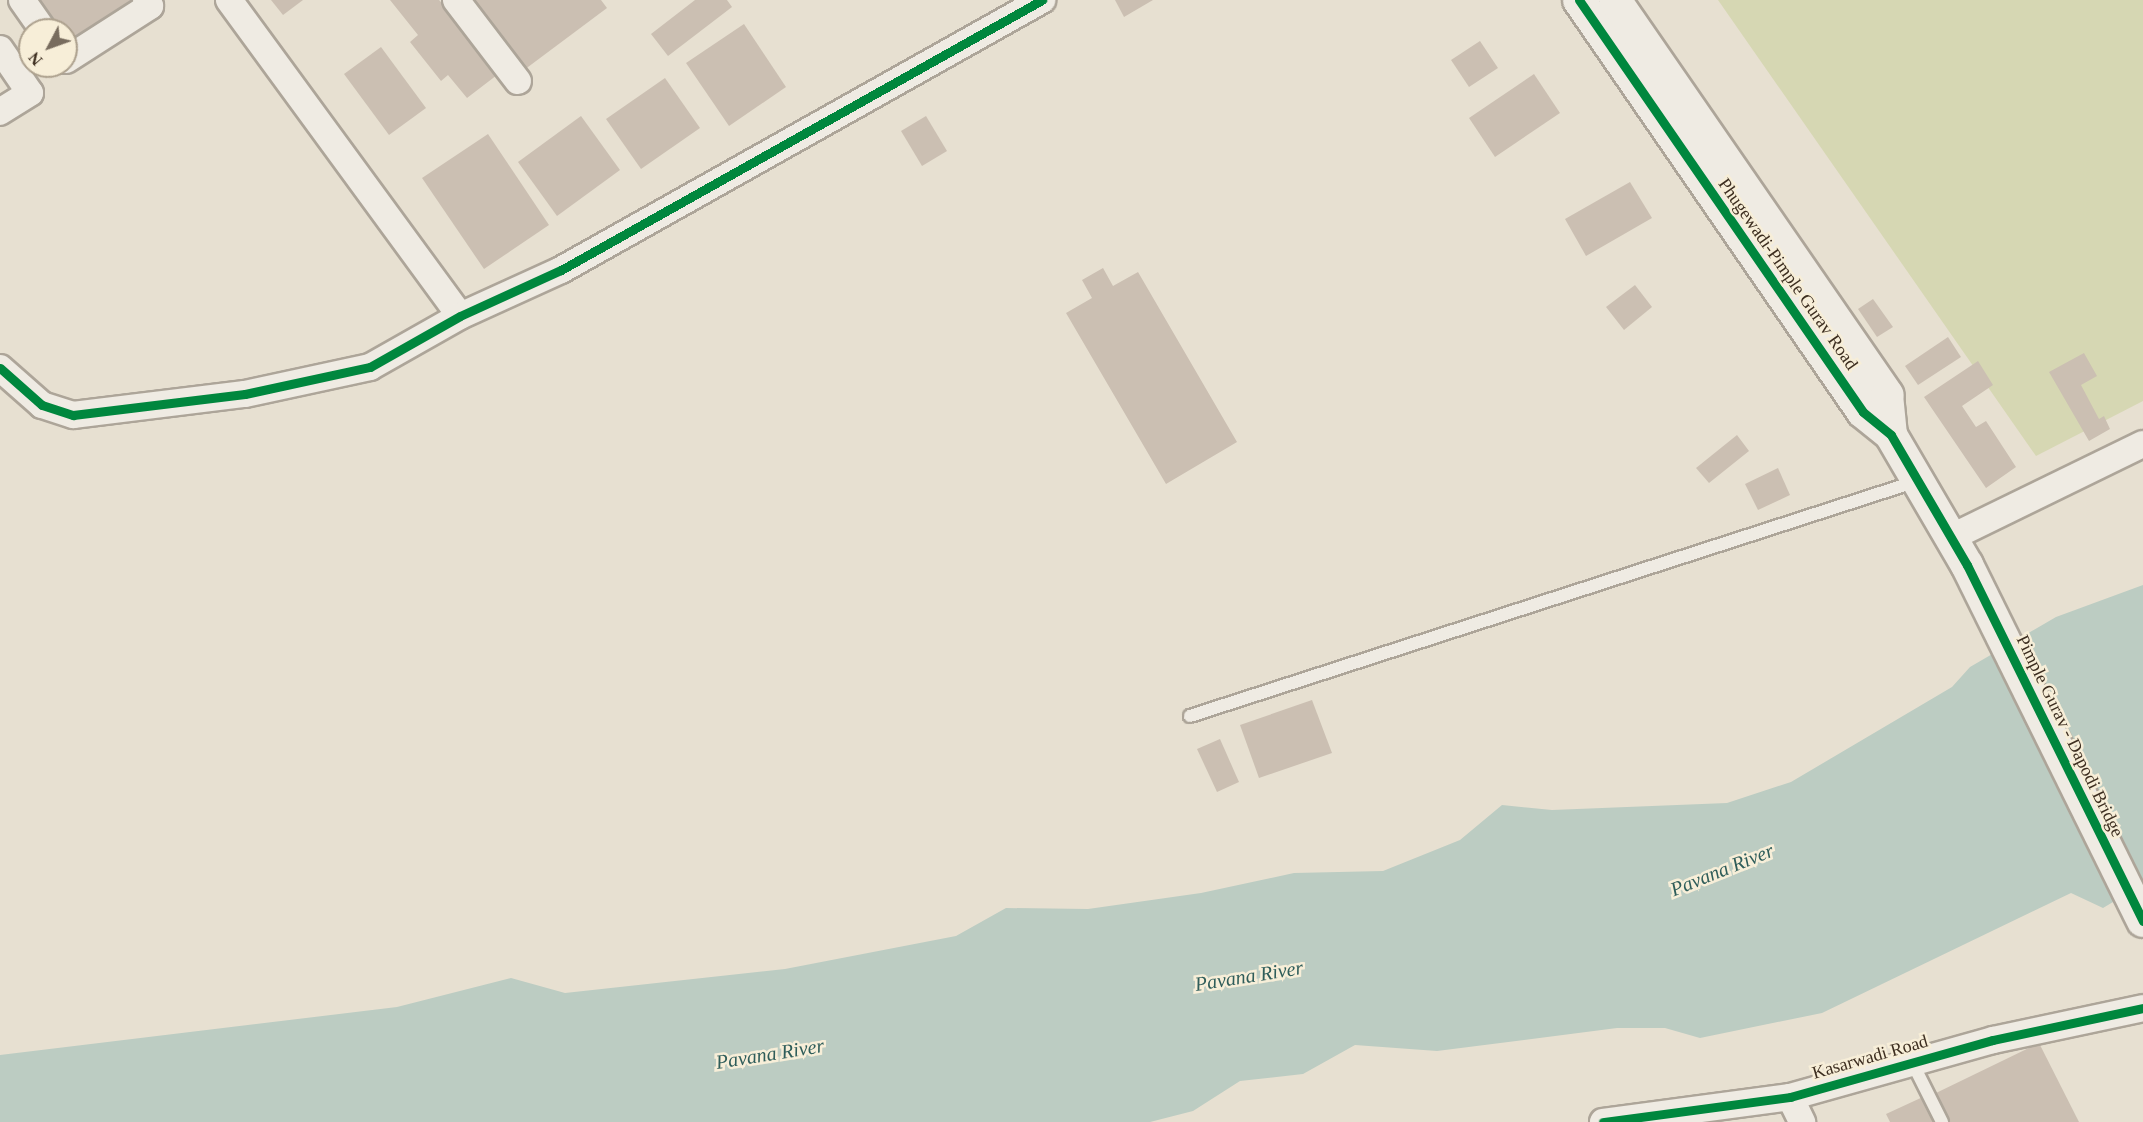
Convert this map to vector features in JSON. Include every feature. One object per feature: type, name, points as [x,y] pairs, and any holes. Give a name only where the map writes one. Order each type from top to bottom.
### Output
[{"type":"street","points":[[22,0],[35,18]]},
{"type":"street","points":[[78,52],[150,6],[146,0]]},
{"type":"street","points":[[229,0],[460,316]]},
{"type":"street","points":[[456,0],[518,81]]},
{"type":"street","points":[[0,369],[42,405],[73,415],[245,394],[370,367],[460,316],[561,270],[1042,0]]},
{"type":"street","name":"Phugewadi-Pimple Gurav Road","points":[[1579,0],[1863,412],[1891,435],[1967,565]]},
{"type":"street","name":"Phugewadi-Pimple Gurav Road","points":[[1615,0],[1887,395],[1891,435]]},
{"type":"street","points":[[0,49],[30,93],[0,112]]},
{"type":"street","points":[[1952,537],[2143,444]]},
{"type":"street","name":"Pimple Gurav - Dapodi Bridge","points":[[1967,565],[2143,921]]},
{"type":"street","name":"Kasarwadi Road","points":[[1603,1122],[1790,1097],[1911,1061],[2143,1008]]},
{"type":"street","points":[[1790,1097],[1802,1122]]},
{"type":"lane","points":[[1191,716],[1918,481]]},
{"type":"lane","points":[[1911,1061],[1942,1122]]},
{"type":"green space","points":[[1718,0],[2143,0],[2143,401],[2036,456]]},
{"type":"water","name":"Pavana River","points":[[2143,585],[2143,884],[2103,908],[2071,893],[1822,1013],[1700,1038],[1665,1028],[1617,1028],[1437,1051],[1355,1045],[1303,1074],[1240,1081],[1193,1111],[1150,1122],[0,1122],[0,1055],[397,1007],[511,978],[565,993],[785,969],[956,936],[1006,908],[1088,909],[1201,893],[1294,873],[1383,871],[1460,840],[1502,805],[1552,810],[1727,803],[1791,782],[1952,687],[1970,667],[2056,617]]},
{"type":"building","points":[[35,0],[131,0],[78,38],[78,18],[48,18]]},
{"type":"building","points":[[271,0],[303,0],[283,15]]},
{"type":"building","points":[[390,0],[439,0],[478,41],[474,44],[497,75],[467,98],[448,75],[441,81],[410,42],[418,35]]},
{"type":"building","points":[[471,0],[601,0],[607,8],[524,70]]},
{"type":"building","points":[[695,0],[727,0],[732,7],[668,56],[651,34]]},
{"type":"building","points":[[1115,0],[1153,0],[1124,17]]},
{"type":"building","points":[[744,24],[786,87],[729,126],[686,63]]},
{"type":"building","points":[[1480,41],[1498,68],[1469,87],[1451,60]]},
{"type":"building","points":[[381,47],[426,108],[389,135],[344,74]]},
{"type":"building","points":[[1534,74],[1560,113],[1495,157],[1469,118]]},
{"type":"building","points":[[665,78],[700,128],[641,169],[606,119]]},
{"type":"building","points":[[581,116],[620,170],[557,216],[518,162]]},
{"type":"building","points":[[926,116],[947,151],[922,166],[901,131]]},
{"type":"building","points":[[488,134],[549,225],[484,269],[422,178]]},
{"type":"building","points":[[1630,182],[1652,218],[1586,256],[1565,219]]},
{"type":"building","points":[[1103,268],[1113,286],[1138,272],[1237,442],[1166,484],[1066,313],[1092,298],[1082,280]]},
{"type":"building","points":[[1635,285],[1652,307],[1624,330],[1606,307]]},
{"type":"building","points":[[1873,299],[1893,327],[1877,337],[1858,309]]},
{"type":"building","points":[[1948,337],[1961,357],[1918,385],[1905,366]]},
{"type":"building","points":[[2084,353],[2097,376],[2081,385],[2099,419],[2104,416],[2110,429],[2089,441],[2049,372]]},
{"type":"building","points":[[1978,361],[1993,385],[1962,406],[1976,427],[1986,421],[2016,467],[1986,488],[1924,397]]},
{"type":"building","points":[[1737,435],[1749,451],[1709,483],[1696,468]]},
{"type":"building","points":[[1778,468],[1790,495],[1758,510],[1745,484]]},
{"type":"building","points":[[1312,700],[1332,753],[1259,778],[1240,725]]},
{"type":"building","points":[[1220,739],[1239,782],[1217,792],[1197,749]]},
{"type":"building","points":[[2039,1043],[2079,1122],[1950,1122],[1936,1093]]},
{"type":"building","points":[[1925,1096],[1937,1122],[1890,1122],[1886,1114]]},
{"type":"cycle path","points":[[0,368],[42,405],[73,415],[245,394],[370,367],[460,316],[561,270],[1042,0]]},
{"type":"cycle path","points":[[1579,0],[1863,412],[1891,435],[1967,565],[2143,921]]},
{"type":"cycle path","points":[[1603,1122],[1790,1097],[1993,1040],[2143,1008]]}]
